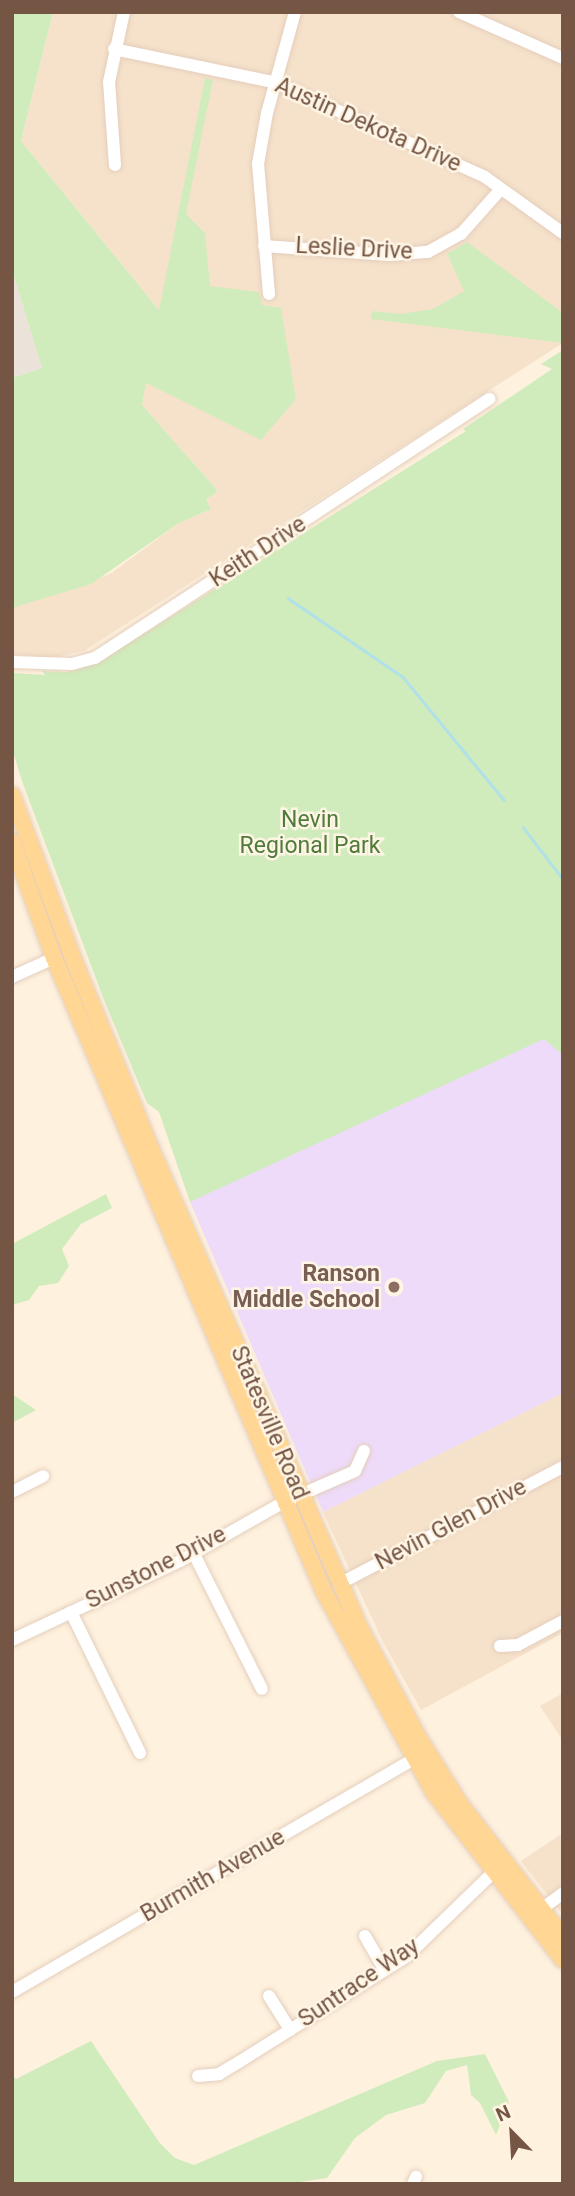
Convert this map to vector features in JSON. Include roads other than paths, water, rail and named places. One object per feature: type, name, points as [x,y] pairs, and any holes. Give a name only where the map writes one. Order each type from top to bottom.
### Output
[{"type":"main road","name":"Statesville Road","points":[[12,795],[74,961],[340,1584],[418,1737],[498,1868],[563,1961]]},
{"type":"main road","name":"Statesville Road","points":[[12,842],[54,958],[324,1592],[412,1760],[498,1868],[563,1937]]},
{"type":"street","points":[[115,164],[109,82],[124,12]]},
{"type":"street","points":[[269,294],[258,164],[274,82],[295,12]]},
{"type":"street","points":[[459,12],[474,15],[563,58]]},
{"type":"street","name":"Austin Dekota Drive","points":[[114,49],[274,82],[501,189],[563,233]]},
{"type":"street","name":"Leslie Drive","points":[[264,246],[390,255],[428,252],[461,234],[501,189]]},
{"type":"street","name":"Keith Drive","points":[[12,662],[72,664],[95,658],[489,399]]},
{"type":"street","points":[[12,977],[54,958]]},
{"type":"street","name":"Sunstone Drive","points":[[13,1639],[194,1554],[284,1502],[355,1471],[364,1451]]},
{"type":"street","name":"Nevin Glen Drive","points":[[340,1584],[563,1467]]},
{"type":"street","points":[[12,1492],[43,1476]]},
{"type":"street","points":[[194,1554],[262,1689]]},
{"type":"street","points":[[71,1612],[140,1753]]},
{"type":"street","points":[[500,1646],[518,1645],[563,1621]]},
{"type":"street","name":"Burmith Avenue","points":[[12,1992],[412,1760]]},
{"type":"street","name":"Suntrace Way","points":[[198,2076],[219,2074],[415,1950],[498,1868]]},
{"type":"street","points":[[540,1910],[563,1893]]},
{"type":"street","points":[[365,1936],[385,1970]]},
{"type":"street","points":[[269,1996],[290,2030]]},
{"type":"waterway","points":[[288,598],[403,677],[504,800]]},
{"type":"waterway","points":[[523,827],[563,879]]},
{"type":"place","name":"Ranson Middle School","points":[[394,1287]]},
{"type":"park label","name":"Nevin Regional Park","points":[[310,833]]}]
